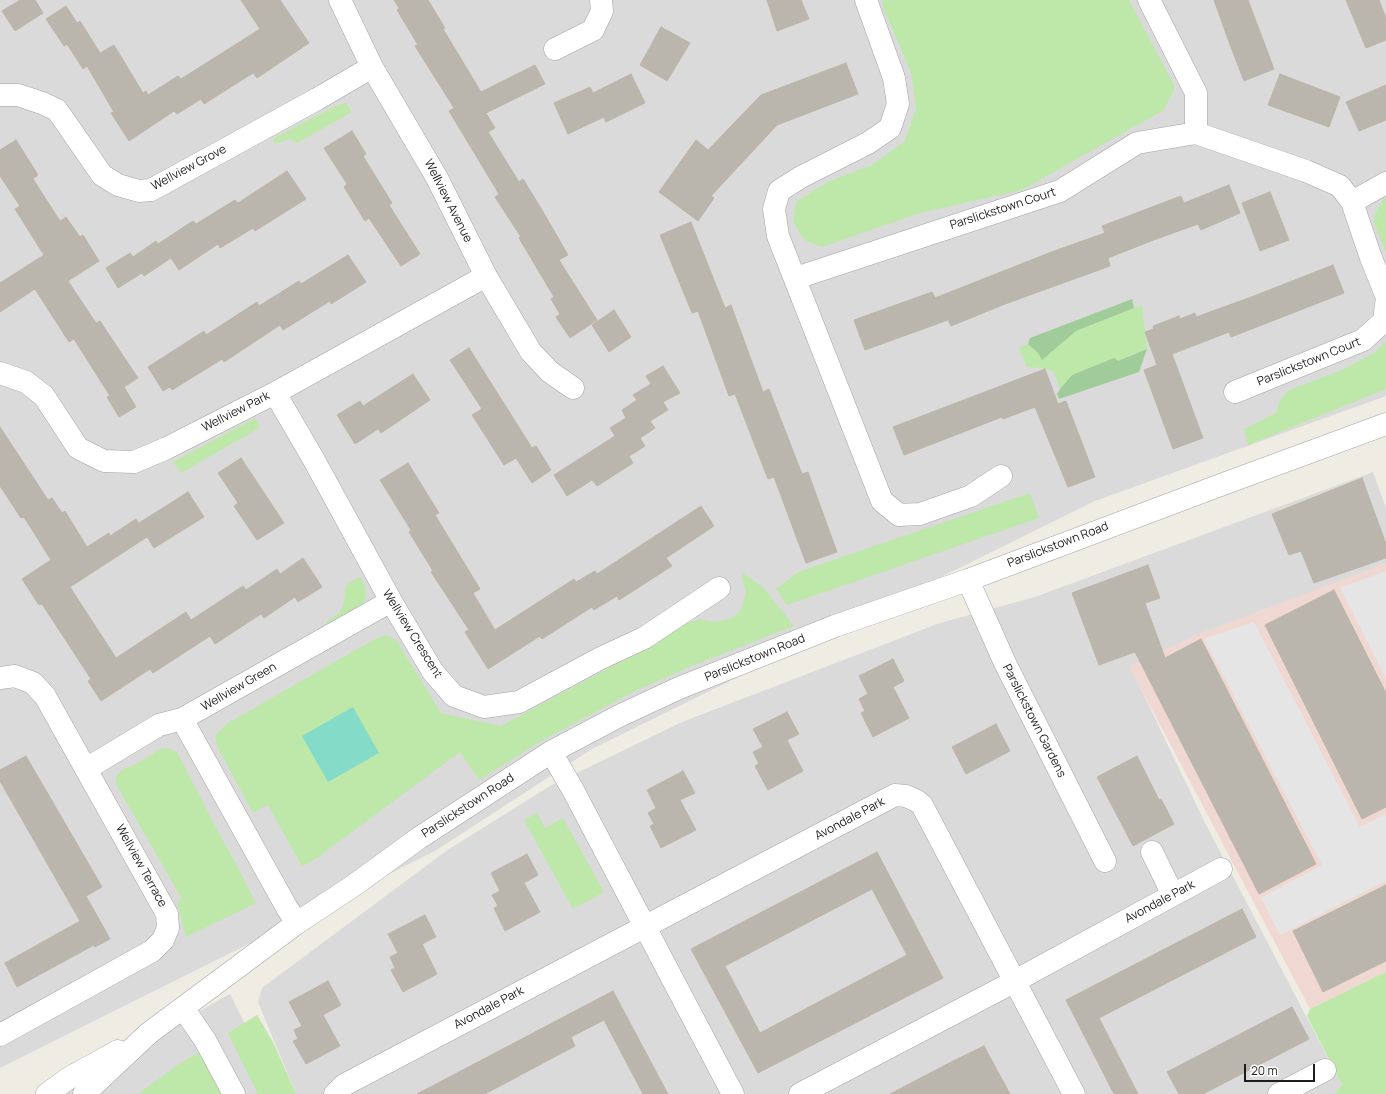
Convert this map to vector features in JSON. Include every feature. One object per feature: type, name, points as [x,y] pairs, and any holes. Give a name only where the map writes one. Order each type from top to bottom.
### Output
[{"type":"street","name":"Wellview Avenue","points":[[340,0],[372,67],[437,178],[486,276],[531,352],[550,372],[573,388]]},
{"type":"street","points":[[555,50],[593,30],[602,11],[601,0]]},
{"type":"street","points":[[866,0],[894,78],[898,104],[890,128],[868,144],[801,177],[779,192],[774,209],[778,236],[796,278],[882,501],[899,515],[920,514],[971,496],[1001,476]]},
{"type":"street","points":[[1149,0],[1196,93],[1196,133]]},
{"type":"street","name":"Wellview Grove","points":[[0,95],[18,95],[57,110],[102,175],[118,185],[140,191],[151,190],[317,99],[372,67]]},
{"type":"street","name":"Parslickstown Court","points":[[796,278],[1060,190],[1137,143],[1196,133],[1306,171],[1340,186],[1352,202],[1371,258],[1386,295]]},
{"type":"street","points":[[1352,202],[1386,183]]},
{"type":"street","name":"Wellview Park","points":[[0,373],[26,382],[44,396],[78,448],[104,461],[134,462],[167,448],[275,392],[486,276]]},
{"type":"street","name":"Parslickstown Court","points":[[1235,392],[1363,340],[1384,321],[1386,304]]},
{"type":"street","name":"Wellview Crescent","points":[[275,392],[314,460],[391,602],[433,672],[454,696],[484,707],[519,702],[601,658],[644,638],[719,588]]},
{"type":"street","name":"Parslickstown Road","points":[[149,1034],[297,923],[353,886],[419,838],[551,752],[619,716],[679,688],[835,626],[968,580],[1386,424]]},
{"type":"street","name":"Parslickstown Gardens","points":[[968,580],[1005,663],[1105,861]]},
{"type":"street","name":"Wellview Green","points":[[86,769],[159,725],[182,719],[391,602]]},
{"type":"street","name":"Wellview Terrace","points":[[0,678],[15,676],[33,683],[45,696],[167,914],[168,928],[163,940],[152,951],[0,1035]]},
{"type":"street","points":[[182,719],[287,908],[297,923]]},
{"type":"street","points":[[551,752],[573,790],[646,927],[733,1094]]},
{"type":"street","name":"Avondale Park","points":[[335,1094],[344,1085],[895,795],[906,796],[922,805],[1074,1094]]},
{"type":"street","points":[[1152,852],[1173,895]]},
{"type":"street","name":"Avondale Park","points":[[800,1094],[1221,869]]},
{"type":"street","points":[[183,1008],[205,1040],[234,1094]]},
{"type":"street","points":[[48,1094],[69,1078],[149,1034]]},
{"type":"street","points":[[84,1094],[149,1034]]},
{"type":"street","points":[[1279,1094],[1325,1070]]},
{"type":"shaded area","points":[[0,0],[1386,0],[1386,396],[1095,501],[592,749],[435,851],[0,1068]]},
{"type":"shaded area","points":[[1373,472],[1386,508],[1386,564],[1130,666],[1204,821],[1342,1085],[1335,1094],[296,1094],[258,1002],[262,988],[446,851],[550,786],[682,722],[940,623],[1035,597]]},
{"type":"shaded area","points":[[1386,563],[1386,972],[1310,1009],[1129,666],[1201,633]]},
{"type":"shaded area","points":[[1386,571],[1386,679],[1340,588]]},
{"type":"shaded area","points":[[1254,622],[1360,827],[1386,814],[1386,881],[1280,935],[1261,898],[1322,865],[1204,639]]},
{"type":"shaded area","points":[[353,707],[379,753],[328,782],[302,736]]},
{"type":"shaded area","points":[[230,994],[280,1094],[52,1094]]},
{"type":"green space","points":[[883,0],[1129,0],[1175,87],[1164,110],[1022,190],[920,213],[822,247],[804,240],[793,221],[796,202],[827,182],[872,165],[905,141],[916,108],[911,72],[882,5]]},
{"type":"green space","points":[[346,103],[352,112],[297,143],[290,139],[275,144],[273,139],[337,105]]},
{"type":"green space","points":[[1386,197],[1386,251],[1375,226],[1374,216],[1380,204]]},
{"type":"green space","points":[[1132,299],[1134,308],[1076,331],[1042,360],[1038,353],[1028,344],[1030,338]]},
{"type":"green space","points":[[1142,305],[1147,349],[1118,361],[1114,359],[1072,375],[1060,389],[1053,371],[1027,367],[1019,348],[1028,344],[1042,359],[1076,331]]},
{"type":"green space","points":[[1386,341],[1386,389],[1248,445],[1244,429],[1276,413],[1280,400],[1289,390],[1342,370],[1374,353]]},
{"type":"green space","points":[[1147,349],[1139,372],[1059,399],[1057,394],[1072,375],[1114,358],[1118,361]]},
{"type":"green space","points":[[255,418],[260,427],[181,473],[173,462]]},
{"type":"green space","points":[[1030,493],[1039,518],[787,605],[776,589],[798,572]]},
{"type":"green space","points":[[741,572],[763,587],[794,626],[694,665],[629,694],[543,740],[479,780],[460,752],[314,860],[302,866],[268,805],[253,813],[217,746],[215,735],[228,723],[373,640],[386,635],[397,641],[441,713],[501,726],[688,623],[700,619],[714,622],[731,619],[740,611],[746,593]]},
{"type":"green space","points":[[360,577],[365,585],[365,600],[361,606],[329,625],[326,622],[338,614],[343,606],[346,585]]},
{"type":"green space","points":[[162,748],[177,752],[256,903],[186,937],[177,902],[182,899],[116,784],[116,776],[122,770],[138,763]]},
{"type":"green space","points":[[537,813],[545,828],[563,818],[604,892],[573,909],[524,820]]},
{"type":"green space","points":[[1386,972],[1386,1094],[1335,1094],[1342,1085],[1307,1016],[1310,1009]]},
{"type":"green space","points":[[257,1015],[273,1042],[296,1094],[258,1094],[228,1033]]},
{"type":"green space","points":[[200,1052],[221,1094],[138,1094],[179,1064]]},
{"type":"building","points":[[20,0],[35,0],[43,13],[15,31],[2,11]]},
{"type":"building","points":[[241,0],[280,0],[309,43],[257,78],[253,73],[204,104],[201,99],[177,114],[174,111],[129,141],[111,113],[114,112],[87,66],[83,69],[67,44],[64,46],[46,19],[66,6],[77,23],[80,21],[100,53],[114,45],[143,93],[146,91],[148,95],[178,76],[181,79],[260,29]]},
{"type":"building","points":[[394,0],[428,0],[445,28],[443,29],[481,92],[535,65],[545,84],[486,113],[495,128],[488,132],[519,182],[523,179],[542,210],[568,255],[559,260],[597,320],[570,338],[556,317],[560,314],[551,299],[554,297],[519,238],[521,237],[495,197],[499,194],[449,111],[454,108],[415,46],[418,45],[397,10],[399,8]]},
{"type":"building","points":[[767,0],[801,0],[809,19],[777,31]]},
{"type":"building","points":[[1214,0],[1248,0],[1274,69],[1244,81]]},
{"type":"building","points":[[1346,0],[1379,0],[1386,18],[1386,40],[1366,48]]},
{"type":"building","points":[[661,27],[690,43],[667,81],[640,65]]},
{"type":"building","points":[[846,63],[858,94],[777,125],[711,196],[714,198],[698,221],[659,192],[696,140],[708,150],[761,95]]},
{"type":"building","points":[[631,74],[645,103],[606,122],[604,117],[568,134],[554,103],[590,87],[593,93]]},
{"type":"building","points":[[1280,74],[1340,97],[1329,127],[1268,105]]},
{"type":"building","points":[[1386,85],[1386,120],[1359,131],[1346,102]]},
{"type":"building","points":[[352,131],[366,154],[363,156],[392,203],[389,205],[420,254],[401,266],[369,218],[365,221],[344,187],[347,184],[324,148]]},
{"type":"building","points":[[16,140],[38,175],[33,179],[60,221],[66,217],[80,237],[83,235],[99,261],[68,281],[96,323],[100,321],[138,378],[124,387],[136,407],[119,417],[107,397],[110,396],[74,339],[69,342],[35,289],[0,312],[0,283],[44,255],[15,209],[20,206],[0,176],[0,150]]},
{"type":"building","points":[[287,171],[306,199],[255,231],[253,228],[220,248],[218,244],[179,270],[171,258],[144,276],[142,273],[118,288],[106,268],[130,253],[133,257],[156,241],[158,244],[193,221],[196,224],[235,200],[238,203]]},
{"type":"building","points":[[1229,185],[1240,213],[1201,230],[1198,224],[1151,241],[1108,258],[1110,266],[1005,304],[951,326],[948,320],[865,350],[854,320],[932,292],[935,298],[1054,251],[1105,233],[1102,226],[1181,196],[1184,203]]},
{"type":"building","points":[[1270,192],[1289,240],[1260,251],[1242,203]]},
{"type":"building","points":[[691,222],[725,308],[731,305],[763,392],[769,389],[802,474],[808,472],[837,552],[806,563],[774,477],[768,479],[735,394],[729,396],[698,311],[692,313],[660,235]]},
{"type":"building","points":[[348,255],[366,282],[331,304],[330,301],[283,330],[280,325],[224,362],[222,359],[172,390],[170,387],[163,391],[148,367],[204,331],[206,335],[257,302],[259,306],[299,281],[301,284]]},
{"type":"building","points":[[1333,265],[1344,293],[1231,337],[1229,332],[1172,354],[1203,438],[1173,449],[1144,370],[1157,365],[1145,332],[1154,329],[1153,326],[1179,316],[1180,319],[1195,313],[1196,317]]},
{"type":"building","points":[[614,310],[631,337],[609,352],[592,325]]},
{"type":"building","points":[[469,348],[532,448],[536,446],[551,470],[532,483],[516,458],[504,465],[472,415],[482,409],[450,360]]},
{"type":"building","points":[[663,366],[680,393],[663,402],[668,410],[650,421],[655,428],[640,438],[645,446],[629,456],[633,463],[597,486],[592,480],[567,496],[554,475],[615,436],[610,428],[626,418],[622,410],[637,400],[633,395],[651,384],[646,376]]},
{"type":"building","points":[[1045,369],[1058,404],[1066,401],[1095,477],[1068,487],[1035,407],[1003,419],[1002,417],[904,455],[893,427]]},
{"type":"building","points":[[413,374],[430,400],[381,433],[378,429],[355,444],[337,415],[360,401],[363,406]]},
{"type":"building","points":[[0,427],[48,500],[52,498],[62,513],[65,511],[87,547],[109,533],[110,536],[136,519],[147,537],[70,587],[116,658],[186,612],[191,620],[243,586],[246,590],[277,569],[280,574],[303,558],[322,587],[298,602],[295,597],[264,618],[261,614],[215,644],[210,636],[153,673],[150,669],[101,701],[88,681],[91,679],[42,604],[39,605],[22,579],[51,560],[24,517],[21,518],[0,486]]},
{"type":"building","points":[[241,458],[284,523],[257,540],[234,506],[238,503],[218,473]]},
{"type":"building","points":[[408,463],[439,513],[435,515],[480,589],[473,593],[495,630],[574,579],[576,582],[595,571],[597,574],[701,506],[714,526],[666,558],[672,566],[619,600],[617,596],[594,610],[592,607],[542,639],[540,636],[488,669],[465,632],[469,630],[431,572],[433,571],[409,532],[411,530],[380,480]]},
{"type":"building","points":[[1362,478],[1386,544],[1386,558],[1314,583],[1301,551],[1289,555],[1272,514]]},
{"type":"building","points":[[188,492],[204,517],[154,548],[139,523]]},
{"type":"building","points":[[1148,565],[1160,598],[1145,603],[1165,658],[1201,639],[1316,864],[1259,894],[1135,652],[1099,665],[1072,593]]},
{"type":"building","points":[[1334,590],[1386,693],[1386,807],[1362,819],[1265,625]]},
{"type":"building","points":[[893,659],[904,681],[893,687],[909,718],[873,737],[861,713],[865,711],[859,699],[868,694],[859,676]]},
{"type":"building","points":[[787,712],[799,734],[787,740],[803,771],[768,790],[755,766],[759,764],[753,752],[763,747],[753,729]]},
{"type":"building","points":[[996,724],[1010,751],[966,774],[952,747]]},
{"type":"building","points":[[26,756],[102,887],[86,896],[110,939],[95,947],[94,945],[17,987],[5,963],[80,921],[0,781],[0,770]]},
{"type":"building","points":[[1137,756],[1159,800],[1161,799],[1174,824],[1133,846],[1097,777]]},
{"type":"building","points":[[683,771],[695,793],[680,800],[696,830],[661,848],[650,826],[654,824],[648,813],[656,808],[647,790]]},
{"type":"building","points":[[877,852],[943,978],[758,1073],[691,949]],"holes":[[[872,889],[907,955],[760,1033],[725,966]]]},
{"type":"building","points":[[527,854],[538,875],[524,883],[540,912],[505,931],[494,908],[498,906],[492,895],[500,891],[491,873]]},
{"type":"building","points":[[1386,885],[1386,961],[1323,992],[1293,931]]},
{"type":"building","points":[[1242,909],[1256,937],[1099,1018],[1138,1094],[1114,1094],[1066,1000]]},
{"type":"building","points":[[425,915],[436,937],[422,944],[437,974],[403,992],[391,970],[395,968],[390,957],[398,953],[388,934]]},
{"type":"building","points":[[328,981],[341,1005],[323,1015],[340,1046],[306,1064],[293,1041],[298,1039],[294,1030],[302,1026],[289,1002]]},
{"type":"building","points":[[613,991],[668,1094],[643,1094],[604,1020],[571,1037],[575,1046],[485,1094],[417,1094]]},
{"type":"building","points":[[1292,1007],[1309,1039],[1203,1094],[1179,1094],[1167,1072]]},
{"type":"building","points":[[984,1046],[1010,1094],[890,1094],[955,1060]]}]
